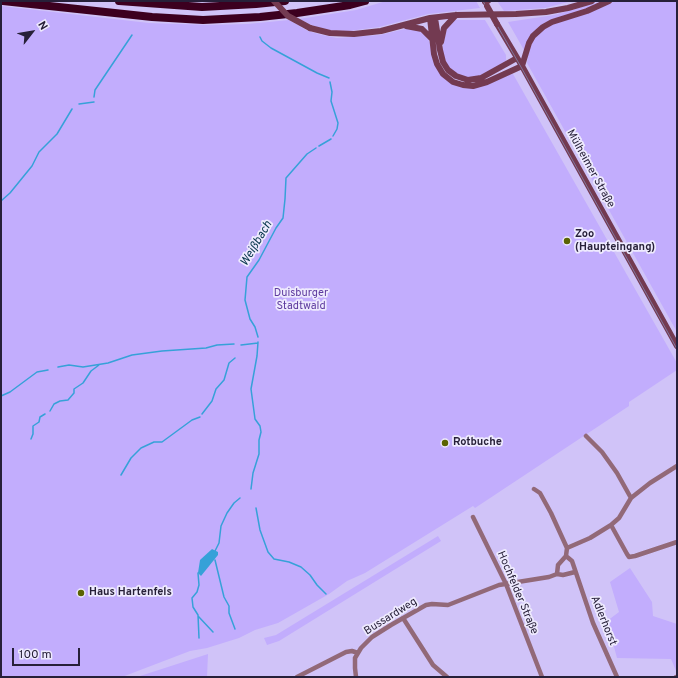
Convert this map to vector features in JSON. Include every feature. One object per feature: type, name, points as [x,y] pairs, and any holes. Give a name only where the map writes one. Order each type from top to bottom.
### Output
[{"type":"highway","points":[[3,1],[152,18],[203,20],[260,17],[318,10],[365,1]]},
{"type":"highway","points":[[119,1],[202,7],[284,1]]},
{"type":"highway","points":[[318,10],[341,1]]},
{"type":"main road","points":[[274,1],[288,16],[310,28],[330,33],[345,34],[380,31],[433,18],[456,15],[546,12],[568,8],[592,1]]},
{"type":"main road","points":[[433,18],[432,39],[436,60],[440,69],[448,78],[458,84],[468,86],[483,84],[522,66],[529,43],[537,31],[547,24],[587,12],[609,1]]},
{"type":"main road","name":"Mülheimer Straße","points":[[486,3],[677,346]]},
{"type":"main road","points":[[440,50],[444,28],[456,15]]},
{"type":"main road","points":[[433,18],[442,62],[448,70],[456,76],[468,80],[485,77],[517,58]]},
{"type":"main road","points":[[403,26],[422,29],[432,39]]},
{"type":"street","points":[[586,436],[602,452],[617,473],[631,498]]},
{"type":"street","points":[[567,548],[590,538],[611,525],[619,518],[631,498],[650,483],[677,466]]},
{"type":"street","points":[[534,489],[540,493],[567,548],[566,556],[558,565],[557,574]]},
{"type":"street","name":"Hochfelder Straße","points":[[473,517],[506,584],[542,677]]},
{"type":"street","points":[[611,525],[629,557],[677,542]]},
{"type":"street","name":"Adlerhorst","points":[[566,556],[572,561],[593,623],[617,677]]},
{"type":"street","name":"Bussardweg","points":[[358,653],[372,637],[426,605],[448,605],[498,585],[575,572]]},
{"type":"street","points":[[403,618],[433,664],[447,677]]},
{"type":"street","points":[[296,677],[346,652],[352,651],[358,653],[355,658],[356,677]]},
{"type":"green space","points":[[386,1],[476,1],[480,8],[428,14],[379,27],[349,31],[318,28],[299,19],[356,10]]},
{"type":"green space","points":[[497,1],[572,1],[545,8],[504,11]]},
{"type":"green space","points":[[603,1],[677,1],[677,332],[527,63],[528,57],[508,22],[554,15]]},
{"type":"green space","name":"Duisburger Stadtwald","points":[[1,6],[149,23],[207,25],[247,24],[289,20],[308,31],[337,38],[380,35],[409,28],[420,31],[427,37],[431,45],[435,65],[463,87],[513,74],[677,363],[677,370],[629,402],[629,406],[475,508],[473,506],[365,573],[347,581],[329,594],[278,623],[255,630],[239,638],[207,648],[190,651],[122,677],[1,677]],"holes":[[[212,549],[218,555],[201,575],[209,553]]]},
{"type":"green space","points":[[454,20],[485,20],[506,55],[506,61],[484,75],[465,77],[453,72],[447,65],[442,50],[447,28]]},
{"type":"green space","points":[[438,536],[441,541],[279,641],[267,645],[264,638],[276,635]]},
{"type":"green space","points":[[630,568],[652,602],[653,616],[677,624],[677,673],[671,659],[617,658],[607,621],[619,612],[610,582]]},
{"type":"green space","points":[[208,654],[207,677],[137,677]]},
{"type":"water","points":[[212,549],[218,552],[218,555],[201,576],[198,573],[200,560]]},
{"type":"waterway","points":[[94,97],[95,90],[132,35]]},
{"type":"waterway","name":"Weißbach","points":[[260,37],[262,41],[271,48],[329,78]]},
{"type":"waterway","name":"Weißbach","points":[[330,82],[332,92],[331,101],[338,123],[337,129],[333,136]]},
{"type":"waterway","points":[[79,104],[94,102]]},
{"type":"waterway","points":[[1,201],[10,193],[32,166],[39,152],[57,134],[72,109]]},
{"type":"waterway","name":"Weißbach","points":[[319,146],[331,139]]},
{"type":"waterway","name":"Weißbach","points":[[258,337],[255,327],[250,319],[245,300],[247,277],[259,260],[283,218],[286,178],[307,154],[316,148]]},
{"type":"waterway","points":[[251,489],[253,473],[259,454],[259,440],[261,432],[260,426],[255,419],[251,389],[258,342]]},
{"type":"waterway","points":[[241,345],[258,343]]},
{"type":"waterway","points":[[58,367],[69,365],[83,367],[108,363],[132,355],[234,344]]},
{"type":"waterway","points":[[202,414],[212,401],[216,389],[224,380],[229,363],[235,358]]},
{"type":"waterway","points":[[50,411],[54,404],[60,401],[68,400],[74,393],[74,389],[83,383],[91,371],[99,365]]},
{"type":"waterway","points":[[1,396],[10,392],[37,372],[48,370]]},
{"type":"waterway","points":[[31,439],[33,434],[33,426],[39,422],[40,417],[45,414]]},
{"type":"waterway","points":[[121,475],[131,458],[141,448],[154,442],[162,442],[192,420],[200,417]]},
{"type":"waterway","points":[[215,551],[219,543],[221,526],[227,513],[234,503],[240,498]]},
{"type":"waterway","points":[[256,508],[260,530],[268,552],[274,559],[289,562],[301,567],[326,594]]},
{"type":"waterway","points":[[215,560],[224,597],[229,606],[229,613],[235,629]]},
{"type":"waterway","points":[[198,573],[199,585],[197,592],[192,598],[193,607],[198,615],[199,638]]},
{"type":"waterway","points":[[198,616],[213,632]]},
{"type":"tram line","points":[[483,1],[677,349]]},
{"type":"place","name":"Zoo (Haupteingang)","points":[[567,241]]},
{"type":"place","name":"Rotbuche","points":[[445,443]]},
{"type":"place","name":"Haus Hartenfels","points":[[81,593]]}]
